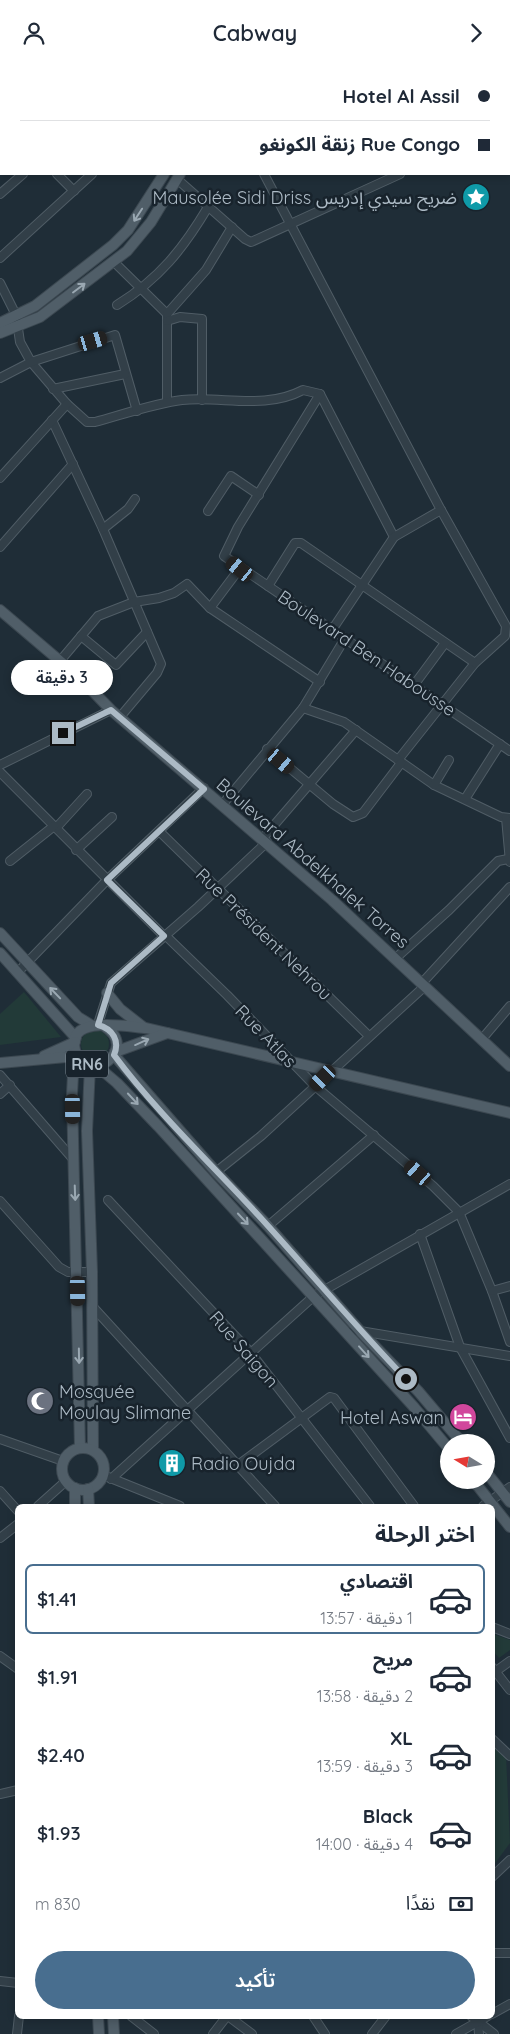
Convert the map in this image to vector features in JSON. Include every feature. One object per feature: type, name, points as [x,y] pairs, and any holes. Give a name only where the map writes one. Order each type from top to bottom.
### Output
[{"type":"main road","points":[[0,323],[35,305],[113,245],[128,231],[163,175]]},
{"type":"main road","points":[[0,333],[40,317],[114,262],[138,239],[151,222],[178,176]]},
{"type":"main road","name":"Boulevard Abdelkhalek Torres","points":[[0,610],[60,661],[111,710],[265,840],[397,957],[510,1066]]},
{"type":"main road","name":"RN6","points":[[0,933],[78,1017],[98,1025],[113,1034],[116,1040],[115,1054],[110,1061],[94,1066]]},
{"type":"main road","name":"RN6","points":[[0,953],[76,1040],[78,1057],[117,1083],[314,1297],[440,1439]]},
{"type":"main road","points":[[106,993],[120,1009],[146,1028]]},
{"type":"main road","points":[[98,1025],[146,1028],[510,1113]]},
{"type":"main road","name":"RN6","points":[[76,1040],[82,1029],[98,1025]]},
{"type":"main road","points":[[115,1054],[168,1033]]},
{"type":"main road","points":[[40,1058],[76,1040]]},
{"type":"main road","name":"RN6","points":[[115,1054],[216,1173],[268,1226],[360,1331],[418,1391],[454,1434]]},
{"type":"main road","points":[[0,1063],[40,1058],[78,1057],[73,1081],[73,1159],[78,1273],[80,1448]]},
{"type":"main road","points":[[93,1451],[92,1272],[87,1131],[94,1066]]},
{"type":"main road","points":[[80,1448],[93,1451],[102,1461],[107,1477],[88,1489],[75,1488],[66,1481],[62,1471],[64,1461],[73,1450],[80,1448]]},
{"type":"main road","points":[[495,1480],[506,1490],[510,1502]]},
{"type":"main road","points":[[75,1488],[75,1504]]},
{"type":"main road","points":[[88,1489],[88,1504]]},
{"type":"main road","points":[[478,1489],[486,1504]]},
{"type":"main road","points":[[495,1513],[510,1527]]},
{"type":"main road","points":[[98,2019],[99,2034]]},
{"type":"main road","points":[[113,2019],[114,2034]]},
{"type":"street","points":[[0,194],[22,175]]},
{"type":"street","points":[[59,175],[74,191]]},
{"type":"street","points":[[0,258],[91,175]]},
{"type":"street","points":[[265,175],[442,510],[506,626],[505,636],[476,663],[442,704],[363,813],[356,817],[346,815],[267,749]]},
{"type":"street","points":[[178,176],[208,207],[251,242],[398,175]]},
{"type":"street","points":[[117,305],[142,290],[179,251],[208,207]]},
{"type":"street","points":[[167,402],[167,318],[206,270],[232,227]]},
{"type":"street","points":[[114,262],[167,318]]},
{"type":"street","points":[[0,283],[16,315],[20,342],[31,362],[53,389],[83,420],[91,422],[167,402],[202,400],[261,402],[292,396],[303,390],[314,391],[320,394],[394,537]]},
{"type":"street","points":[[167,318],[202,319],[202,400]]},
{"type":"street","points":[[0,378],[31,362],[115,335],[137,411]]},
{"type":"street","points":[[53,389],[125,374]]},
{"type":"street","points":[[208,511],[231,476],[258,495],[320,394]]},
{"type":"street","points":[[0,479],[67,404]]},
{"type":"street","points":[[52,420],[103,529],[161,664],[160,668],[120,717]]},
{"type":"street","points":[[0,547],[72,465]]},
{"type":"street","name":"Boulevard Ben Habousse","points":[[258,495],[238,527],[224,556],[344,640],[414,685],[510,751]]},
{"type":"street","points":[[103,529],[128,509],[134,499]]},
{"type":"street","points":[[332,631],[394,537],[442,510]]},
{"type":"street","points":[[268,586],[295,543],[298,543],[476,663]]},
{"type":"street","points":[[210,608],[240,569]]},
{"type":"street","points":[[60,661],[98,616],[134,602],[159,598],[174,593],[187,584],[210,608],[320,682]]},
{"type":"street","points":[[81,636],[116,665],[147,632]]},
{"type":"street","points":[[222,805],[303,708],[344,640]]},
{"type":"street","points":[[414,685],[445,643]]},
{"type":"street","points":[[303,708],[338,719],[434,785],[508,818],[509,857],[498,861],[449,910],[397,957]]},
{"type":"street","points":[[0,765],[111,710]]},
{"type":"street","points":[[98,1025],[106,993],[111,983],[218,889],[265,840],[308,784],[356,730]]},
{"type":"street","points":[[465,799],[500,744]]},
{"type":"street","points":[[434,785],[449,760]]},
{"type":"street","name":"Rue Atlas","points":[[0,772],[76,850],[227,995],[289,1062],[433,1186],[459,1212]]},
{"type":"street","points":[[17,973],[107,880],[204,789]]},
{"type":"street","points":[[10,861],[55,827],[87,795]]},
{"type":"street","points":[[76,850],[112,817]]},
{"type":"street","name":"Rue Président Nehrou","points":[[159,831],[369,1036]]},
{"type":"street","points":[[216,1173],[261,1136],[424,985],[510,887]]},
{"type":"street","points":[[482,1039],[510,1006]]},
{"type":"street","points":[[0,1075],[73,1159]]},
{"type":"street","points":[[0,1094],[10,1085]]},
{"type":"street","points":[[268,1226],[374,1135]]},
{"type":"street","points":[[175,1504],[107,1477],[188,1410],[324,1289],[510,1184]]},
{"type":"street","name":"Rue Saigon","points":[[108,1200],[251,1353],[368,1504]]},
{"type":"street","points":[[0,1201],[59,1267],[68,1272],[92,1272]]},
{"type":"street","points":[[459,1212],[492,1291],[510,1342]]},
{"type":"street","points":[[420,1234],[460,1347],[510,1438]]},
{"type":"street","points":[[492,1291],[510,1286]]},
{"type":"street","points":[[92,1306],[274,1504]]},
{"type":"street","points":[[345,1332],[360,1331],[510,1356]]},
{"type":"street","points":[[238,1465],[326,1398],[334,1398],[413,1504]]},
{"type":"street","points":[[0,1439],[64,1461]]},
{"type":"street","points":[[40,1504],[66,1481]]},
{"type":"street","points":[[486,1504],[506,1490]]},
{"type":"street","points":[[0,1491],[15,1508]]},
{"type":"street","points":[[0,1538],[15,1526]]},
{"type":"street","points":[[495,1628],[510,1633]]},
{"type":"street","points":[[0,1656],[15,1667]]},
{"type":"street","points":[[495,1669],[510,1661]]},
{"type":"street","points":[[495,1671],[510,1690]]},
{"type":"street","points":[[495,1742],[510,1756]]},
{"type":"street","points":[[0,1794],[15,1791]]},
{"type":"street","points":[[495,1874],[510,1860]]},
{"type":"street","points":[[495,1953],[510,1953]]},
{"type":"street","points":[[0,1981],[15,1983]]},
{"type":"street","points":[[495,2012],[510,2004]]},
{"type":"street","points":[[17,2034],[19,2019]]},
{"type":"street","points":[[135,2019],[154,2034]]},
{"type":"street","points":[[213,2034],[226,2019]]},
{"type":"street","points":[[232,2019],[252,2034]]},
{"type":"street","points":[[314,2019],[326,2034]]},
{"type":"street","points":[[372,2034],[384,2019]]},
{"type":"street","points":[[474,2019],[494,2034]]},
{"type":"street","points":[[456,2034],[483,2019]]},
{"type":"street","points":[[478,2022],[479,2034]]},
{"type":"green space","points":[[24,992],[61,1037],[0,1045],[0,1014]]},
{"type":"green space","points":[[95,1030],[105,1034],[109,1044],[105,1054],[95,1058],[85,1054],[81,1044],[85,1034]]},
{"type":"green space","points":[[495,1635],[510,1640],[510,1650],[499,1658],[495,1653]]},
{"type":"green space","points":[[495,1746],[506,1755],[510,1843],[495,1863]]},
{"type":"place","name":"Mausolée Sidi Driss ضريح سيدي إدريس","points":[[476,197]]},
{"type":"place","name":"Mosquée Moulay Slimane","points":[[40,1401]]},
{"type":"place","name":"Hotel Aswan","points":[[463,1417]]},
{"type":"place","name":"Radio Oujda","points":[[172,1463]]},
{"type":"route","points":[[63,733],[111,710],[204,789],[107,880],[164,936],[144,956],[109,985],[98,1025],[104,1026],[113,1034],[116,1040],[114,1055],[131,1077],[216,1173],[268,1226],[360,1331],[406,1379]]}]
